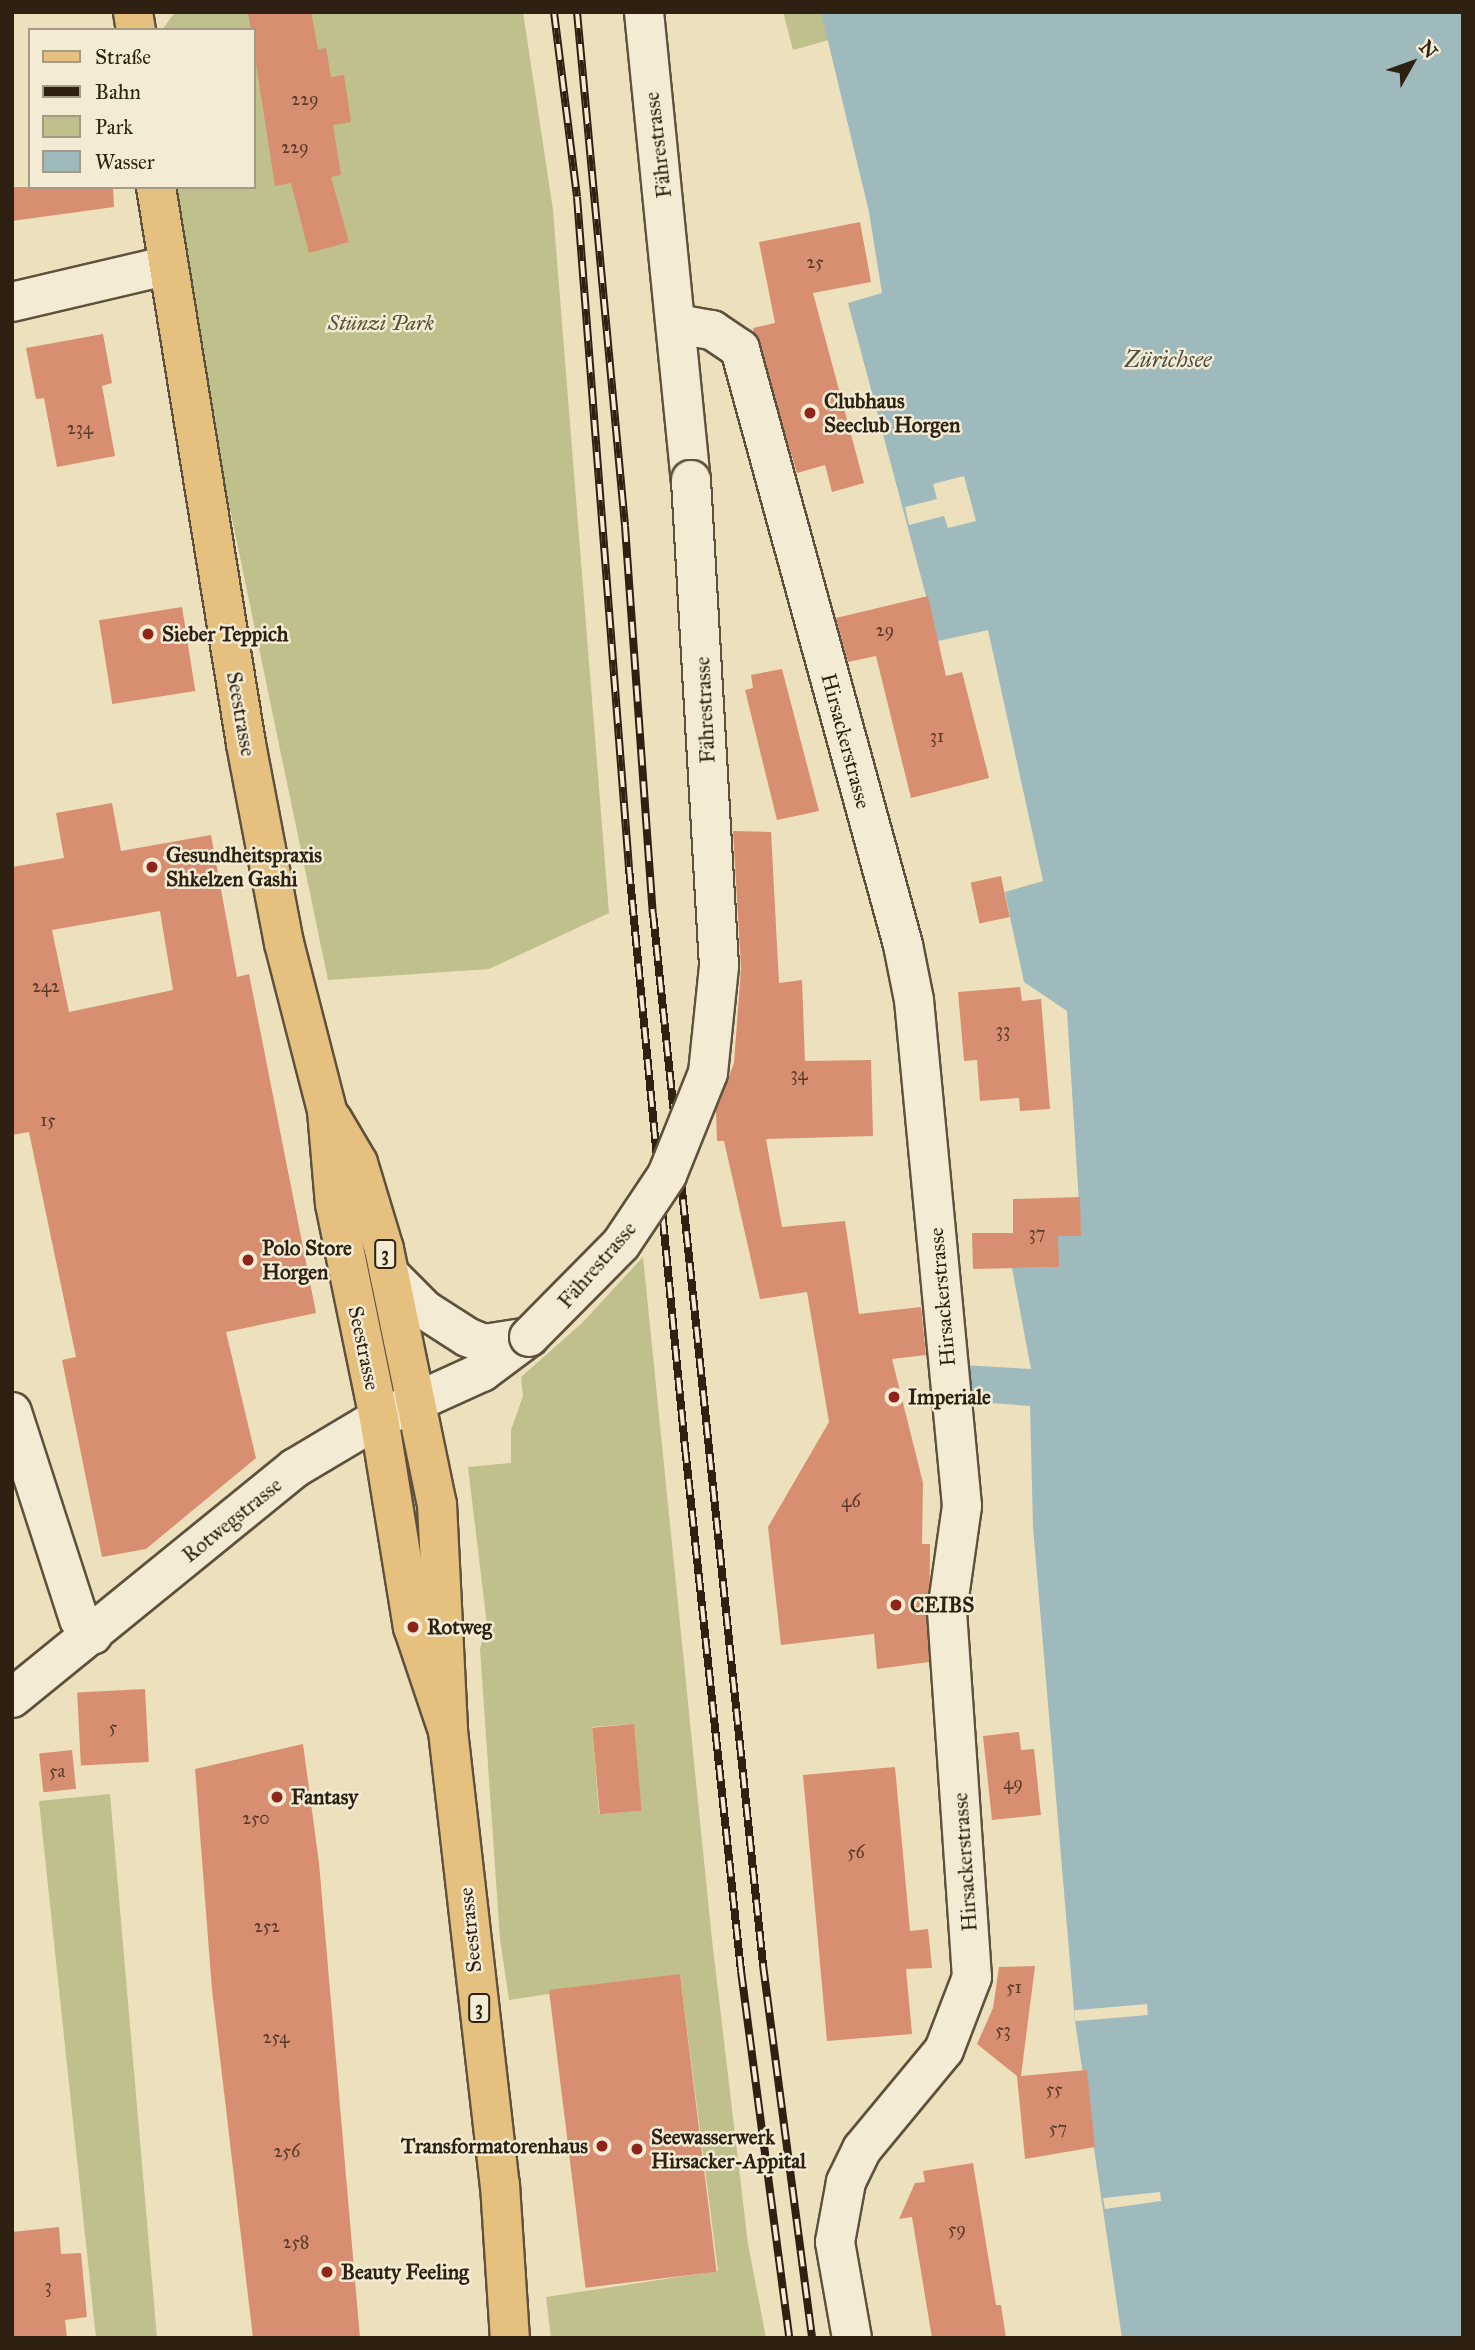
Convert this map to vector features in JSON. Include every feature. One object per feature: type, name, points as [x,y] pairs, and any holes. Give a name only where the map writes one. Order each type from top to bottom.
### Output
[{"type":"main road","name":"Seestrasse","points":[[156,189],[166,266],[254,784],[284,943],[327,1111],[335,1204],[379,1418],[413,1627],[447,1731]]},
{"type":"main road","name":"Seestrasse","points":[[327,1111],[358,1163],[390,1275],[419,1405],[439,1518],[447,1731],[500,2185],[510,2338]]},
{"type":"street","name":"Fährestrasse","points":[[419,1405],[482,1372],[529,1337],[621,1244],[667,1175],[708,1073],[719,966],[691,480],[677,324],[640,17]]},
{"type":"street","points":[[12,302],[166,266]]},
{"type":"street","name":"Hirsackerstrasse","points":[[677,324],[729,338],[744,361],[902,945],[914,1000],[962,1506],[947,1611],[972,1977],[944,2050],[862,2149],[846,2182],[835,2242],[852,2338]]},
{"type":"street","points":[[390,1275],[425,1310],[467,1338],[485,1344],[529,1337]]},
{"type":"street","name":"Seestrasse","points":[[379,1418],[419,1405]]},
{"type":"street","points":[[12,1412],[79,1619],[93,1635]]},
{"type":"street","name":"Rotwegstrasse","points":[[12,1698],[93,1635],[295,1468],[379,1418]]},
{"type":"green space","name":"Stünzi Park","points":[[175,12],[523,12],[553,210],[609,913],[489,969],[328,980],[225,485],[173,189],[256,189],[256,28],[163,28]]},
{"type":"green space","points":[[783,12],[821,12],[829,40],[793,50]]},
{"type":"green space","points":[[643,1257],[712,1940],[748,2244],[766,2338],[551,2338],[546,2297],[718,2271],[680,1974],[509,2000],[500,1939],[480,1649],[487,1625],[468,1467],[511,1463],[511,1430],[523,1396],[521,1377],[582,1323]],"holes":[[[633,1724],[640,1811],[599,1814],[592,1727]]]},
{"type":"green space","points":[[110,1794],[157,2338],[96,2338],[39,1801]]},
{"type":"water","name":"Zürichsee","points":[[821,12],[1463,12],[1463,2338],[1122,2338],[1075,2021],[1033,1527],[1030,1406],[964,1401],[962,1365],[1031,1369],[1012,1268],[1058,1267],[1058,1236],[1081,1235],[1067,1011],[1024,982],[1010,917],[1005,892],[1043,881],[988,630],[938,641],[848,303],[882,293],[869,212]]},
{"type":"pier","points":[[964,476],[976,521],[948,528],[944,516],[909,525],[905,507],[937,499],[933,484]]},
{"type":"pier","points":[[1147,2004],[1148,2015],[1075,2021],[1074,2010]]},
{"type":"pier","points":[[1160,2192],[1161,2201],[1105,2209],[1103,2198]]},
{"type":"building","points":[[248,12],[311,12],[318,49],[326,48],[331,77],[344,75],[351,122],[333,125],[341,175],[331,177],[349,242],[309,253],[291,183],[275,186],[256,64],[256,28],[250,28]]},
{"type":"building","points":[[12,187],[113,189],[114,207],[12,221]]},
{"type":"building","points":[[860,222],[871,282],[813,293],[864,483],[832,492],[825,465],[797,473],[754,333],[753,328],[775,323],[759,242]]},
{"type":"building","points":[[103,334],[112,383],[102,386],[115,456],[57,467],[44,398],[36,399],[26,348]]},
{"type":"building","points":[[928,596],[946,676],[962,672],[989,778],[911,798],[876,656],[848,662],[836,618]]},
{"type":"building","points":[[182,607],[195,691],[112,704],[99,620]]},
{"type":"building","points":[[782,669],[819,811],[777,820],[745,690],[753,688],[751,675]]},
{"type":"building","points":[[112,803],[121,851],[211,835],[237,977],[249,974],[316,1313],[226,1332],[256,1458],[146,1549],[102,1557],[62,1360],[76,1357],[29,1132],[12,1135],[12,867],[64,858],[56,813]],"holes":[[[160,911],[173,990],[69,1012],[52,930]]]},
{"type":"building","points":[[733,831],[771,832],[779,983],[802,980],[805,1061],[871,1060],[873,1136],[766,1139],[782,1227],[845,1221],[859,1314],[921,1307],[926,1355],[892,1359],[923,1483],[922,1544],[930,1544],[929,1662],[877,1669],[874,1634],[781,1645],[768,1527],[829,1422],[807,1292],[760,1299],[724,1141],[717,1141],[716,1111],[734,1063],[741,968]]},
{"type":"building","points":[[1001,876],[1010,917],[979,924],[971,882]]},
{"type":"building","points":[[1020,987],[1022,1001],[1041,999],[1050,1109],[1020,1111],[1019,1098],[980,1101],[977,1060],[964,1061],[958,992]]},
{"type":"building","points":[[1080,1197],[1081,1236],[1058,1236],[1059,1267],[973,1269],[972,1233],[1013,1233],[1013,1199]]},
{"type":"building","points":[[145,1689],[149,1762],[81,1765],[77,1693]]},
{"type":"building","points":[[634,1724],[642,1811],[600,1814],[592,1728]]},
{"type":"building","points":[[1019,1732],[1021,1750],[1034,1749],[1041,1815],[992,1820],[983,1736]]},
{"type":"building","points":[[303,1744],[319,1863],[360,2338],[253,2338],[212,1990],[195,1769]]},
{"type":"building","points":[[72,1750],[76,1789],[43,1792],[39,1753]]},
{"type":"building","points":[[895,1767],[910,1931],[928,1929],[932,1968],[906,1969],[912,2034],[827,2041],[803,1775]]},
{"type":"building","points":[[1035,1966],[1021,2076],[1087,2070],[1095,2147],[1025,2159],[1017,2076],[977,2044],[993,2008],[999,1967]]},
{"type":"building","name":"Seewasserwerk Hirsacker-Appital","points":[[680,1974],[717,2272],[586,2288],[549,1990]]},
{"type":"building","points":[[973,2163],[996,2305],[1001,2305],[1006,2338],[932,2338],[912,2217],[899,2219],[915,2183],[925,2182],[923,2171]]},
{"type":"building","points":[[59,2227],[61,2254],[81,2253],[87,2317],[65,2320],[67,2338],[12,2338],[12,2232]]},
{"type":"railway","points":[[554,12],[577,197],[629,868],[685,1447],[741,1971],[789,2338]]},
{"type":"railway","points":[[577,12],[625,526],[653,913],[763,1965],[812,2338]]},
{"type":"place","name":"Clubhaus Seeclub Horgen","points":[[810,413]]},
{"type":"place","name":"Sieber Teppich","points":[[148,634]]},
{"type":"place","name":"Gesundheitspraxis Shkelzen Gashi","points":[[152,867]]},
{"type":"place","name":"Polo Store Horgen","points":[[248,1260]]},
{"type":"place","name":"Imperiale","points":[[894,1397]]},
{"type":"place","name":"CEIBS","points":[[896,1605]]},
{"type":"place","name":"Rotweg","points":[[413,1627]]},
{"type":"place","name":"Fantasy","points":[[277,1797]]},
{"type":"place","name":"Transformatorenhaus","points":[[602,2146]]},
{"type":"place","name":"Seewasserwerk Hirsacker-Appital","points":[[637,2149]]},
{"type":"place","name":"Beauty Feeling","points":[[327,2272]]}]
